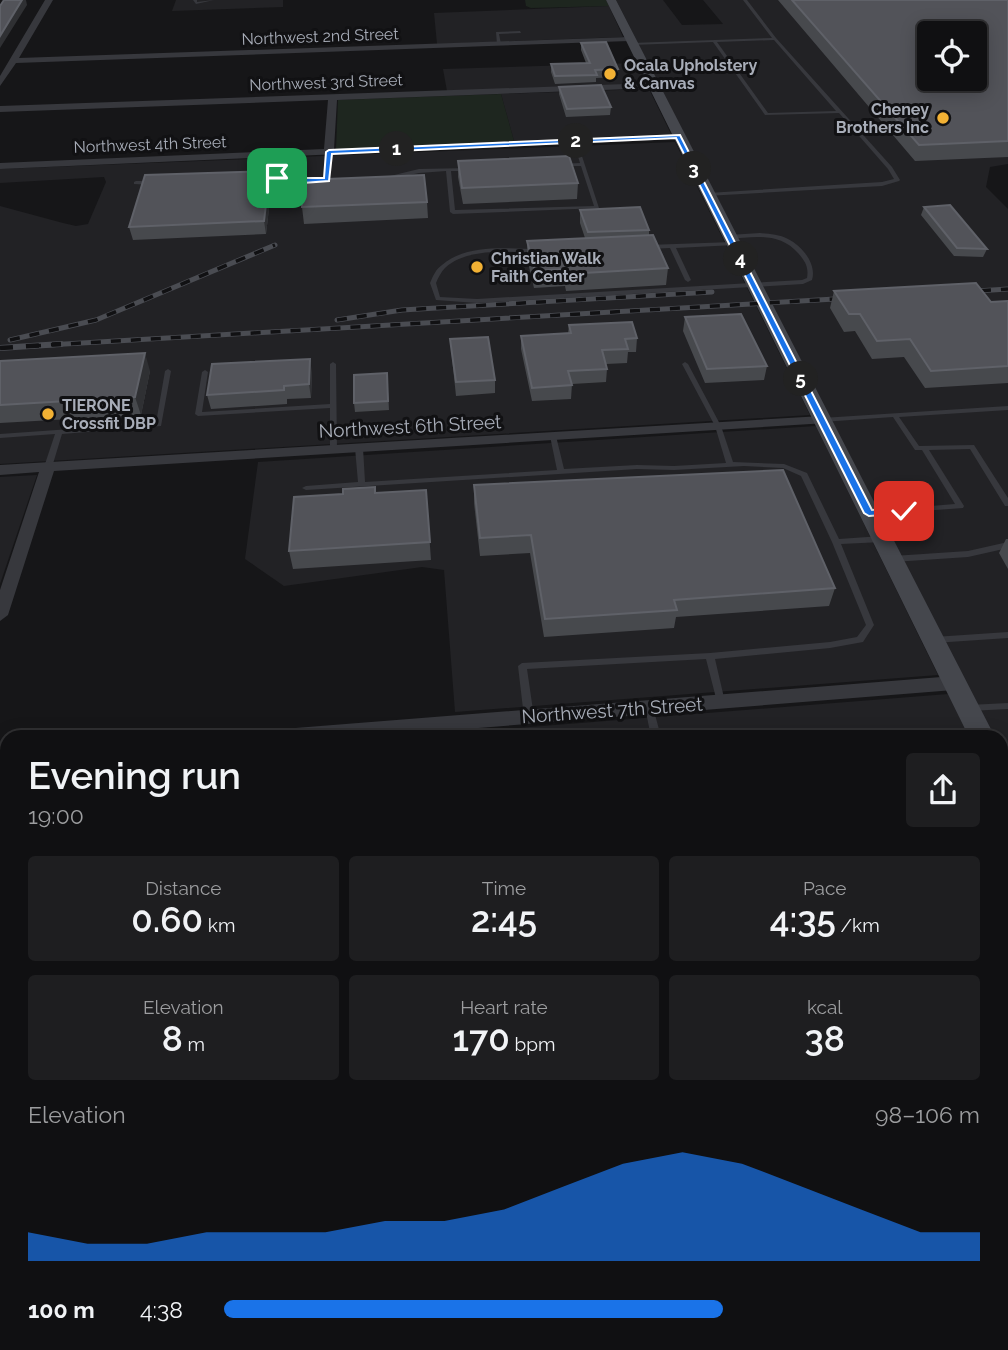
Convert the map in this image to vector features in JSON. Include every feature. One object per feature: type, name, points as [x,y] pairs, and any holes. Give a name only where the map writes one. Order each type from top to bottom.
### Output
[{"type":"main road","points":[[611,0],[978,730]]},
{"type":"street","points":[[0,83],[49,0]]},
{"type":"street","name":"Northwest 2nd Street","points":[[13,61],[630,42]]},
{"type":"street","name":"Northwest 3rd Street","points":[[0,109],[654,86]]},
{"type":"street","points":[[329,152],[332,97]]},
{"type":"street","name":"Northwest 4th Street","points":[[0,166],[678,136]]},
{"type":"street","name":"Northwest 6th Street","points":[[0,470],[822,420]]},
{"type":"street","points":[[0,615],[48,467]]},
{"type":"street","name":"Northwest 7th Street","points":[[407,730],[529,717],[954,683]]},
{"type":"lane","points":[[195,0],[197,3],[212,0]]},
{"type":"lane","points":[[708,195],[882,184],[897,180],[890,168],[775,39],[745,0]]},
{"type":"lane","points":[[499,44],[497,33],[520,32]]},
{"type":"lane","points":[[630,42],[775,39]]},
{"type":"lane","points":[[715,41],[767,114],[840,112]]},
{"type":"lane","points":[[448,170],[453,212],[597,207],[575,141]]},
{"type":"lane","points":[[327,180],[329,152]]},
{"type":"lane","points":[[556,165],[583,164]]},
{"type":"lane","points":[[376,177],[475,168]]},
{"type":"lane","points":[[252,179],[277,178],[289,182],[339,179]]},
{"type":"lane","points":[[136,183],[162,182]]},
{"type":"lane","points":[[551,250],[472,253],[443,266],[433,283],[439,299],[457,301],[803,282],[810,279],[812,273],[809,262],[786,237],[645,247]]},
{"type":"lane","points":[[672,246],[688,280]]},
{"type":"lane","points":[[333,364],[334,450]]},
{"type":"lane","points":[[685,364],[718,426],[730,465]]},
{"type":"lane","points":[[0,436],[159,425],[168,371]]},
{"type":"lane","points":[[205,372],[198,414],[333,406]]},
{"type":"lane","points":[[822,420],[1008,408]]},
{"type":"lane","points":[[895,416],[914,445],[923,449],[972,447],[1008,503]]},
{"type":"lane","points":[[48,467],[59,432]]},
{"type":"lane","points":[[553,436],[561,471]]},
{"type":"lane","points":[[359,448],[362,485]]},
{"type":"lane","points":[[869,513],[960,506],[923,449]]},
{"type":"lane","points":[[306,488],[561,471],[730,465],[784,466],[804,475],[836,542],[870,625],[860,640],[710,656],[522,666],[529,717]]},
{"type":"lane","points":[[836,542],[882,539]]},
{"type":"lane","points":[[892,559],[968,554],[1008,545]]},
{"type":"lane","points":[[932,640],[1008,635]]},
{"type":"lane","points":[[710,656],[721,702]]},
{"type":"lane","points":[[967,708],[1008,706]]},
{"type":"lane","points":[[649,707],[654,730]]},
{"type":"shaded area","points":[[176,0],[283,0],[283,7],[172,11]]},
{"type":"shaded area","points":[[525,0],[606,0],[609,6],[531,8],[526,6]]},
{"type":"shaded area","points":[[616,0],[663,0],[682,25],[723,24],[703,0],[1008,0],[1008,164],[990,167],[986,187],[1008,209],[1008,730],[989,730]]},
{"type":"shaded area","points":[[609,6],[623,37],[437,44],[434,13]]},
{"type":"shaded area","points":[[636,63],[647,84],[447,91],[443,69]]},
{"type":"shaded area","points":[[649,89],[671,134],[514,141],[501,94]]},
{"type":"shaded area","points":[[501,94],[514,141],[336,149],[338,100]]},
{"type":"shaded area","points":[[675,142],[810,415],[0,464],[0,206],[76,226],[88,224],[106,182],[104,177],[0,183],[0,169]]},
{"type":"shaded area","points":[[816,426],[938,675],[455,712],[444,570],[422,567],[284,586],[245,559],[258,462]]},
{"type":"shaded area","points":[[37,475],[0,584],[0,477]]},
{"type":"shaded area","points":[[948,694],[966,730],[493,730]]},
{"type":"building","points":[[4,0],[22,0],[0,36],[0,6]]},
{"type":"building","name":"Cheney Brothers Inc","points":[[792,0],[1008,0],[1008,141],[919,145]]},
{"type":"building","points":[[606,42],[618,69],[595,70],[597,75],[555,76],[551,64],[590,63],[581,43]]},
{"type":"building","points":[[601,85],[611,107],[567,109],[559,87]]},
{"type":"building","points":[[569,156],[578,183],[462,188],[458,161]]},
{"type":"building","points":[[270,171],[264,221],[129,227],[145,175]]},
{"type":"building","points":[[424,175],[427,202],[302,207],[303,180]]},
{"type":"building","points":[[950,205],[987,249],[957,248],[924,207]]},
{"type":"building","points":[[640,207],[649,230],[588,232],[580,210]]},
{"type":"building","points":[[653,235],[668,268],[567,274],[565,269],[535,271],[527,241]]},
{"type":"building","points":[[976,283],[991,302],[1008,301],[1008,366],[931,371],[910,339],[877,341],[860,314],[849,314],[834,291]]},
{"type":"building","points":[[741,314],[767,366],[707,369],[685,317]]},
{"type":"building","points":[[632,322],[637,338],[625,339],[628,349],[602,350],[607,369],[568,371],[572,385],[532,388],[521,336],[571,333],[569,325]]},
{"type":"building","points":[[488,337],[495,380],[456,382],[450,339]]},
{"type":"building","points":[[145,353],[135,397],[0,405],[0,361]]},
{"type":"building","points":[[310,359],[309,384],[284,386],[284,390],[207,395],[212,364]]},
{"type":"building","points":[[387,373],[388,401],[354,403],[354,375]]},
{"type":"building","points":[[783,470],[835,588],[674,600],[677,610],[545,619],[531,535],[480,538],[474,485]]},
{"type":"building","points":[[375,487],[375,493],[426,490],[430,542],[289,551],[294,497],[343,494],[343,489]]},
{"type":"railway","points":[[10,340],[96,320],[275,245]]},
{"type":"railway","points":[[961,292],[1008,289]]},
{"type":"railway","points":[[337,320],[402,310],[712,292]]},
{"type":"railway","points":[[31,346],[852,298]]},
{"type":"railway","points":[[0,348],[61,344]]},
{"type":"place","name":"Ocala Upholstery & Canvas","points":[[610,74]]},
{"type":"place","name":"Cheney Brothers Inc","points":[[943,118]]},
{"type":"place","name":"Christian Walk Faith Center","points":[[477,267]]},
{"type":"place","name":"TIERONE Crossfit DBP","points":[[48,414]]},
{"type":"route","points":[[277,178],[289,182],[327,180],[329,152],[678,136],[869,513],[904,511]]}]
